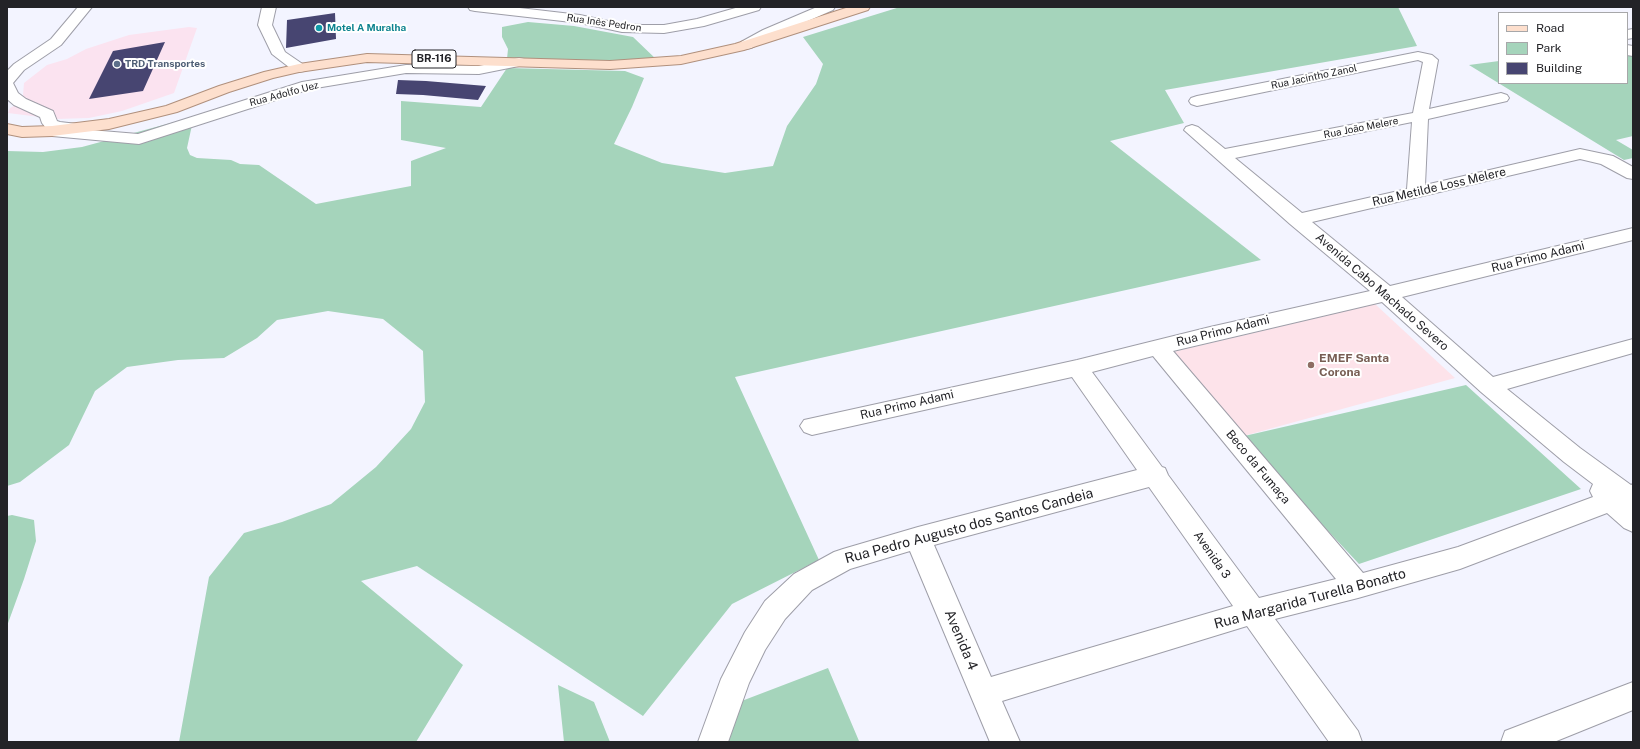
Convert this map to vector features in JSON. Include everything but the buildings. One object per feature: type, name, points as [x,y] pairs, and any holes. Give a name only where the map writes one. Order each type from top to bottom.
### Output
[{"type":"main road","name":"BR-116","points":[[7,129],[22,132],[52,131],[89,128],[135,119],[171,109],[224,89],[299,68],[367,58],[610,65],[660,62],[703,56],[746,45],[863,7]]},
{"type":"street","points":[[7,80],[19,67],[56,42],[85,7]]},
{"type":"street","points":[[269,7],[265,25],[279,54],[299,68]]},
{"type":"street","name":"Rua Inês Pedron","points":[[475,7],[580,19],[622,28],[664,29],[699,23],[754,7]]},
{"type":"street","points":[[699,23],[702,7]]},
{"type":"street","points":[[746,45],[768,33],[828,7]]},
{"type":"street","name":"Rua Jacintho Zanol","points":[[1197,101],[1430,56],[1420,116]]},
{"type":"street","name":"Rua Adolfo Uez","points":[[52,131],[139,139],[306,85],[406,69],[479,70],[519,62]]},
{"type":"street","points":[[7,86],[11,95],[20,102],[47,114],[50,122],[56,127],[89,128]]},
{"type":"street","name":"Rua João Melere","points":[[1222,155],[1420,116],[1501,98]]},
{"type":"street","points":[[1416,193],[1420,116]]},
{"type":"street","name":"Avenida Cabo Machado Severo","points":[[1192,130],[1386,294],[1489,386],[1626,498],[1633,522]]},
{"type":"street","name":"Rua Metilde Loss Melere","points":[[1297,220],[1580,154],[1607,160],[1633,174]]},
{"type":"street","name":"Rua Primo Adami","points":[[812,426],[1078,368],[1158,347],[1386,294],[1633,234]]},
{"type":"street","points":[[1489,386],[1633,346]]},
{"type":"street","name":"Beco da Fumaça","points":[[1158,347],[1358,586]]},
{"type":"street","name":"Avenida 3","points":[[1078,368],[1346,742]]},
{"type":"street","name":"Rua Pedro Augusto dos Santos Candeia","points":[[713,742],[736,679],[755,641],[775,610],[803,582],[843,560],[918,538],[1156,476]]},
{"type":"street","name":"Rua Margarida Turella Bonatto","points":[[983,693],[1253,612],[1358,586],[1460,558],[1626,498]]},
{"type":"street","name":"Avenida 4","points":[[918,538],[983,693],[1006,742]]},
{"type":"street","points":[[1516,742],[1633,696]]},
{"type":"shaded area","points":[[189,27],[197,28],[174,93],[122,111],[89,118],[56,119],[8,113],[10,108],[26,100],[23,95],[24,83],[47,65],[67,59],[86,49],[129,35]]},
{"type":"shaded area","name":"EMEF Santa Corona","points":[[1375,304],[1455,378],[1240,437],[1169,353]]},
{"type":"green space","points":[[900,7],[1398,7],[1417,46],[1165,90],[1184,123],[1110,141],[1261,260],[735,377],[819,560],[732,604],[643,716],[417,566],[361,581],[463,665],[416,742],[179,742],[209,577],[244,533],[282,522],[331,504],[376,467],[411,429],[425,402],[423,351],[383,319],[328,311],[277,320],[257,338],[224,358],[178,360],[127,367],[95,391],[69,445],[20,482],[7,486],[7,151],[43,152],[82,147],[178,121],[192,125],[187,148],[190,155],[197,158],[231,160],[240,164],[259,165],[316,204],[411,186],[411,161],[446,148],[401,140],[401,101],[481,107],[507,68],[625,71],[644,78],[614,144],[662,163],[725,173],[773,166],[787,126],[816,84],[823,64],[803,37]]},
{"type":"green space","points":[[528,22],[574,26],[633,37],[657,60],[616,62],[507,59],[508,49],[502,37],[502,27]]},
{"type":"green space","points":[[1628,48],[1633,50],[1633,136],[1616,140],[1633,150],[1633,158],[1624,160],[1500,84],[1628,84]]},
{"type":"green space","points":[[1498,61],[1498,83],[1469,65]]},
{"type":"green space","points":[[1466,385],[1581,489],[1359,564],[1240,437]]},
{"type":"green space","points":[[12,515],[34,520],[36,541],[7,626],[7,516]]},
{"type":"green space","points":[[828,668],[859,741],[728,742],[739,702]]},
{"type":"green space","points":[[558,685],[594,702],[610,742],[564,742]]},
{"type":"place","name":"Motel A Muralha","points":[[319,28]]},
{"type":"place","name":"TRD Transportes","points":[[117,64]]},
{"type":"place","name":"EMEF Santa Corona","points":[[1311,365]]}]
